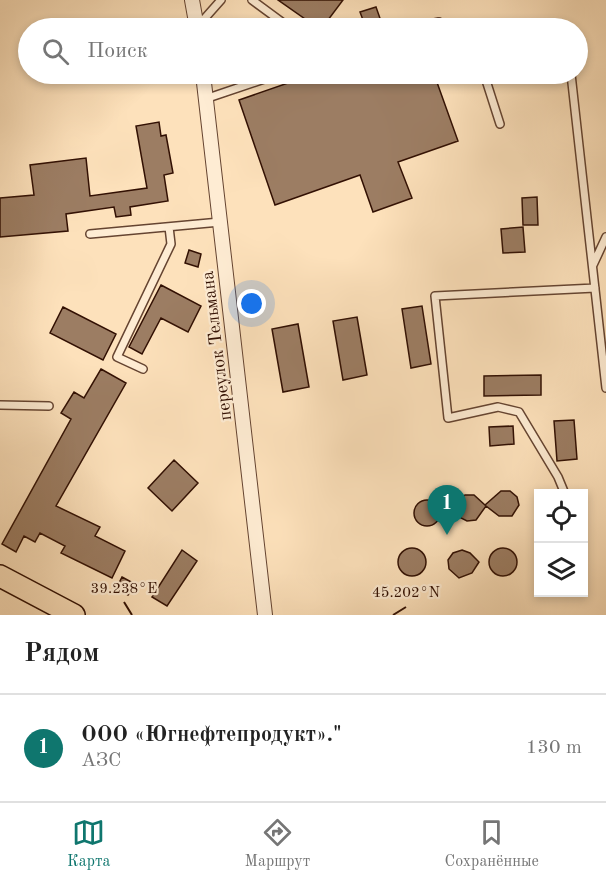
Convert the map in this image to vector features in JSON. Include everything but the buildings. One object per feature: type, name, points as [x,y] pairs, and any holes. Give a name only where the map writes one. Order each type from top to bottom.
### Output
[{"type":"main road","points":[[0,576],[74,615]]},
{"type":"street","points":[[192,0],[195,18]]},
{"type":"street","name":"переулок Тельмана","points":[[204,84],[266,615]]},
{"type":"lane","points":[[205,18],[220,0]]},
{"type":"lane","points":[[252,0],[276,18]]},
{"type":"lane","points":[[206,99],[250,84]]},
{"type":"lane","points":[[489,84],[500,124]]},
{"type":"lane","points":[[572,84],[606,388]]},
{"type":"lane","points":[[90,234],[220,222]]},
{"type":"lane","points":[[143,369],[117,357],[171,244],[169,227]]},
{"type":"lane","points":[[593,266],[606,237]]},
{"type":"lane","points":[[563,489],[519,412],[498,407],[448,418],[435,296],[596,288]]},
{"type":"lane","points":[[0,405],[49,406]]},
{"type":"place","name":"ООО «Югнефтепродукт».\"","points":[[447,535]]}]
